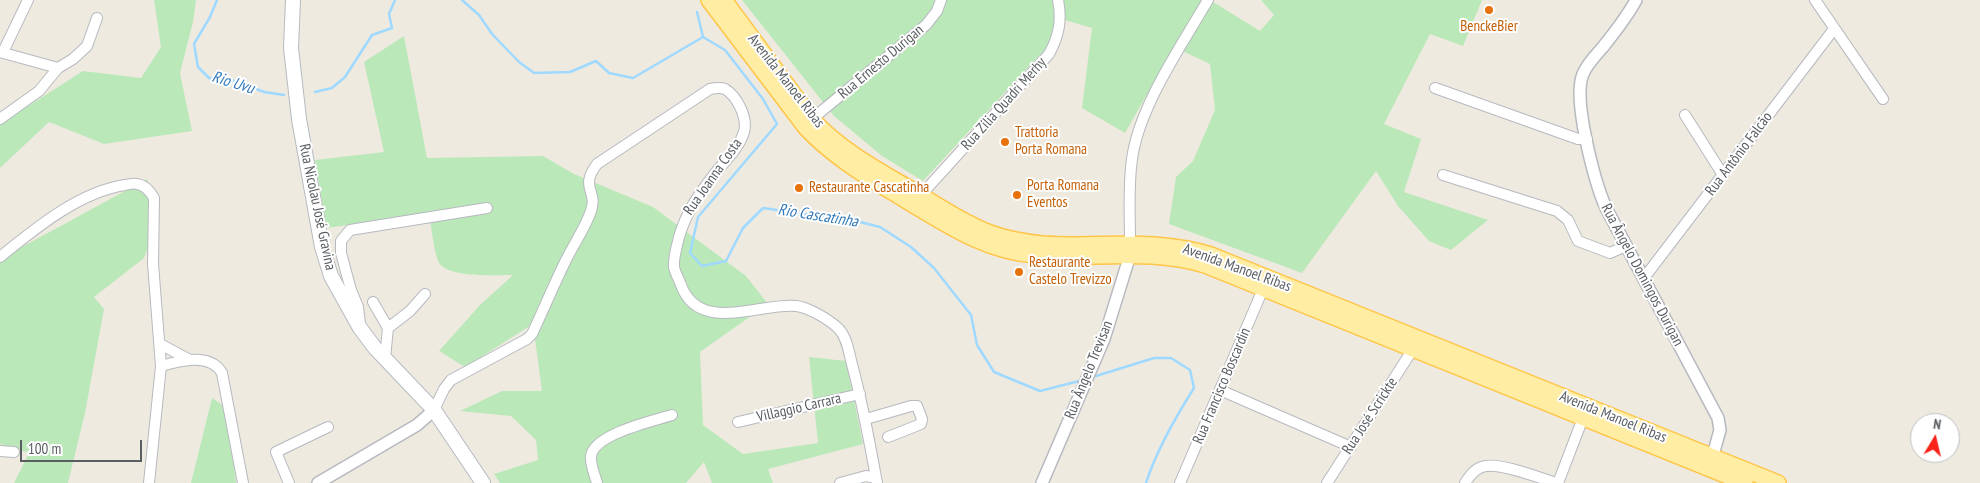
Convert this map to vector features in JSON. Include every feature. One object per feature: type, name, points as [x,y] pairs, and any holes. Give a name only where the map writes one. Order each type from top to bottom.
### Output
[{"type":"main road","name":"Rua Nicolau José Gravina","points":[[293,0],[291,48],[299,118],[322,247],[331,276],[360,328],[385,358],[434,410],[484,483]]},
{"type":"main road","name":"Avenida Manoel Ribas","points":[[709,0],[834,155],[893,193],[983,244],[1011,252],[1040,256],[1179,247],[1211,255],[1297,289],[1537,399],[1583,418],[1711,463],[1778,483]]},
{"type":"main road","name":"Avenida Manoel Ribas","points":[[724,0],[809,123],[850,152],[921,196],[978,228],[1012,240],[1044,244],[1130,249],[1176,258],[1219,271],[1392,341],[1437,346],[1573,400],[1620,419],[1711,463],[1744,483]]},
{"type":"main road","points":[[893,193],[915,199],[921,196]]},
{"type":"main road","points":[[1219,271],[1243,276],[1250,275],[1252,271]]},
{"type":"main road","points":[[1263,288],[1269,284],[1276,284],[1297,289]]},
{"type":"main road","points":[[1537,399],[1567,405],[1571,404],[1573,400]]},
{"type":"main road","points":[[1583,418],[1586,414],[1594,414],[1620,419]]},
{"type":"main road","points":[[484,483],[490,483]]},
{"type":"street","points":[[28,0],[2,52],[58,68]]},
{"type":"street","name":"Rua Ernesto Durigan","points":[[809,123],[926,25],[937,11],[940,0]]},
{"type":"street","name":"Rua Zília Quadri Merhy","points":[[921,196],[1049,54],[1059,31],[1060,12],[1058,0]]},
{"type":"street","points":[[1130,249],[1130,178],[1136,138],[1143,116],[1153,96],[1208,0]]},
{"type":"street","name":"Rua Ângelo Domingos Durigan","points":[[1636,0],[1583,74],[1579,89],[1587,138],[1601,197],[1718,418],[1720,430],[1711,463]]},
{"type":"street","points":[[1815,0],[1883,99]]},
{"type":"street","points":[[0,119],[39,91],[58,68],[73,59],[87,46],[97,18]]},
{"type":"street","name":"Rua Antônio Falcão","points":[[1644,278],[1834,29]]},
{"type":"street","name":"Rua Joanna Costa","points":[[434,410],[444,389],[451,380],[527,339],[532,334],[562,268],[591,212],[592,198],[588,181],[590,173],[597,164],[710,89],[717,87],[725,90],[743,113],[745,121],[744,131],[737,148],[692,204],[684,218],[676,246],[674,267],[685,297],[695,306],[708,312],[754,311],[784,306],[797,306],[811,310],[838,328],[844,337],[860,394],[877,480]]},
{"type":"street","points":[[1435,88],[1578,139],[1587,138]]},
{"type":"street","points":[[1685,115],[1723,175]]},
{"type":"street","points":[[1443,175],[1557,211],[1568,220],[1578,241],[1603,252],[1610,253],[1626,246]]},
{"type":"street","points":[[0,257],[48,220],[69,207],[111,187],[136,183],[149,189],[154,198],[153,264],[161,366],[148,483]]},
{"type":"street","points":[[360,328],[358,307],[351,290],[341,253],[341,242],[350,230],[487,208]]},
{"type":"street","name":"Rua Ângelo Trevisan","points":[[1042,483],[1108,328],[1130,249]]},
{"type":"street","name":"Rua Francisco Boscardin","points":[[1180,483],[1263,288]]},
{"type":"street","points":[[388,328],[410,312],[425,294]]},
{"type":"street","points":[[372,302],[388,328],[385,358]]},
{"type":"street","name":"Rua José Scrickte","points":[[1327,483],[1351,447],[1411,342]]},
{"type":"street","points":[[160,344],[188,359],[218,366],[222,373],[243,483]]},
{"type":"street","points":[[161,366],[188,359]]},
{"type":"street","points":[[1220,390],[1351,447]]},
{"type":"street","name":"Villaggio Carrara","points":[[738,422],[860,394]]},
{"type":"street","points":[[866,419],[917,406],[922,419],[921,424],[888,437]]},
{"type":"street","points":[[318,483],[417,425],[434,410]]},
{"type":"street","points":[[597,483],[591,462],[591,454],[595,446],[612,435],[672,415]]},
{"type":"street","points":[[1465,483],[1476,469],[1486,466],[1517,471],[1557,483],[1583,418]]},
{"type":"street","points":[[289,483],[276,452],[328,427]]},
{"type":"street","points":[[0,451],[14,452]]},
{"type":"street","points":[[840,483],[866,476],[877,480]]},
{"type":"green space","points":[[154,0],[196,0],[193,22],[180,73],[192,131],[104,144],[49,122],[0,168],[0,124],[83,71],[141,78],[161,47]]},
{"type":"green space","points":[[742,0],[1210,0],[1260,31],[1274,15],[1261,0],[1482,0],[1463,46],[1430,34],[1384,124],[1421,139],[1404,192],[1488,220],[1451,250],[1429,241],[1398,206],[1376,171],[1302,273],[1169,224],[1176,177],[1193,161],[1215,110],[1210,64],[1174,47],[1125,133],[1082,108],[1092,28],[1058,18],[1047,47],[923,181],[882,156],[834,116]]},
{"type":"green space","points":[[404,36],[427,158],[543,156],[574,174],[653,207],[746,276],[768,304],[700,352],[703,425],[743,454],[818,443],[809,357],[846,361],[863,444],[768,469],[773,483],[712,483],[704,462],[686,483],[500,483],[494,474],[538,460],[536,440],[511,416],[460,411],[502,391],[542,391],[533,324],[465,367],[439,351],[480,305],[513,275],[472,275],[451,271],[443,267],[436,256],[429,214],[326,228],[315,160],[384,152],[364,62]]},
{"type":"green space","points":[[147,179],[158,220],[144,258],[94,297],[104,309],[85,413],[68,483],[14,483],[29,453],[0,444],[0,259]]},
{"type":"green space","points":[[212,398],[227,408],[236,483],[191,483]]},
{"type":"waterway","name":"Rio Uvu","points":[[217,0],[210,17],[194,44],[198,67],[209,78],[236,81],[264,92],[284,95]]},
{"type":"waterway","points":[[315,92],[332,88],[345,77],[372,35],[392,28],[389,14],[395,0]]},
{"type":"waterway","points":[[462,0],[479,15],[492,34],[519,62],[534,73],[570,72],[596,61],[609,73],[633,78],[703,37]]},
{"type":"waterway","name":"Rio Cascatinha","points":[[697,12],[703,37],[725,50],[763,99],[777,124],[698,217],[690,253],[702,266],[726,261],[743,228],[763,208],[840,217],[880,227],[911,247],[934,268],[971,315],[977,345],[994,372],[1040,391],[1079,381]]},
{"type":"waterway","name":"Rio Cascatinha","points":[[1096,376],[1154,358],[1171,358],[1190,370],[1194,388],[1167,434],[1155,458],[1146,483]]},
{"type":"place","name":"BenckeBier","points":[[1489,10]]},
{"type":"place","name":"Trattoria Porta Romana","points":[[1005,142]]},
{"type":"place","name":"Restaurante Cascatinha","points":[[799,188]]},
{"type":"place","name":"Porta Romana Eventos","points":[[1017,195]]},
{"type":"place","name":"Restaurante Castelo Trevizzo","points":[[1019,272]]}]
